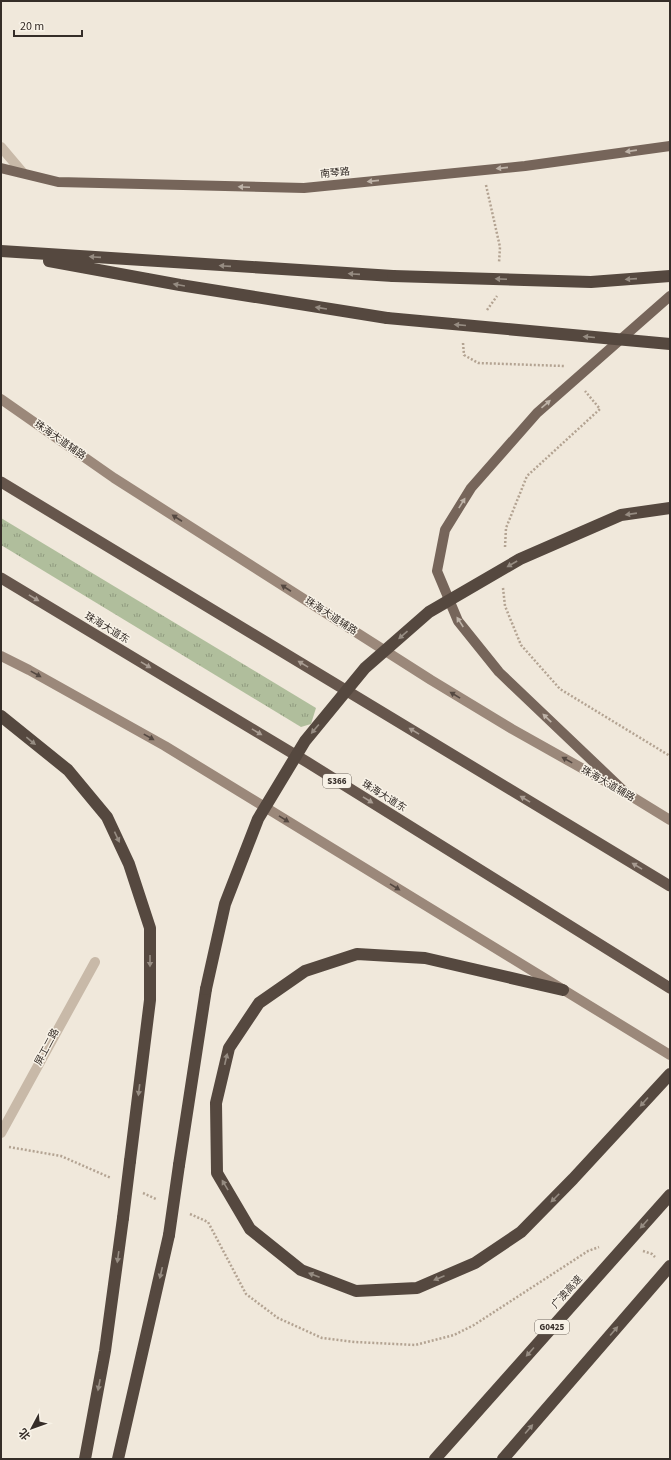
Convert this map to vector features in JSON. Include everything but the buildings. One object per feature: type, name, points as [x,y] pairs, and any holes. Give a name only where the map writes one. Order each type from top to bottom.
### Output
[{"type":"highway","points":[[1,252],[393,276],[591,282],[670,276]]},
{"type":"highway","points":[[1,252],[180,285],[387,318],[670,344]]},
{"type":"highway","points":[[1,482],[670,886]]},
{"type":"highway","points":[[118,1459],[169,1235],[206,989],[225,904],[258,820],[305,741],[365,668],[430,612],[520,559],[620,515],[670,508]]},
{"type":"highway","name":"珠海大道东","points":[[1,578],[307,762],[670,988]]},
{"type":"highway","points":[[1,716],[68,770],[107,817],[130,864],[150,928],[150,1000],[106,1351],[85,1459]]},
{"type":"highway","points":[[563,990],[425,958],[357,954],[305,970],[259,1003],[229,1048],[216,1103],[217,1173],[250,1229],[300,1270],[356,1291],[417,1288],[475,1263],[521,1232],[573,1179],[670,1074]]},
{"type":"highway","name":"广澳高速","points":[[435,1459],[670,1195]]},
{"type":"highway","points":[[503,1459],[670,1266]]},
{"type":"main road","name":"南琴路","points":[[1,168],[58,182],[304,188],[525,166],[670,146]]},
{"type":"main road","points":[[626,793],[499,672],[458,621],[437,571],[445,530],[471,488],[537,413],[670,296]]},
{"type":"main road","name":"珠海大道辅路","points":[[1,399],[114,478],[431,680],[512,729],[626,793],[670,820]]},
{"type":"main road","points":[[1,656],[165,746],[670,1055]]},
{"type":"street","points":[[1,147],[23,173]]},
{"type":"street","name":"屏工二路","points":[[1,1133],[95,962]]},
{"type":"path","points":[[483,170],[500,247],[498,268]]},
{"type":"path","points":[[484,314],[496,297],[497,290]]},
{"type":"path","points":[[463,342],[464,355],[478,363],[564,366],[600,409],[527,476],[506,528],[504,550]]},
{"type":"path","points":[[503,587],[505,606],[522,646],[560,689],[670,756]]},
{"type":"green space","points":[[1,518],[316,708],[311,724],[301,727],[1,545]]}]
